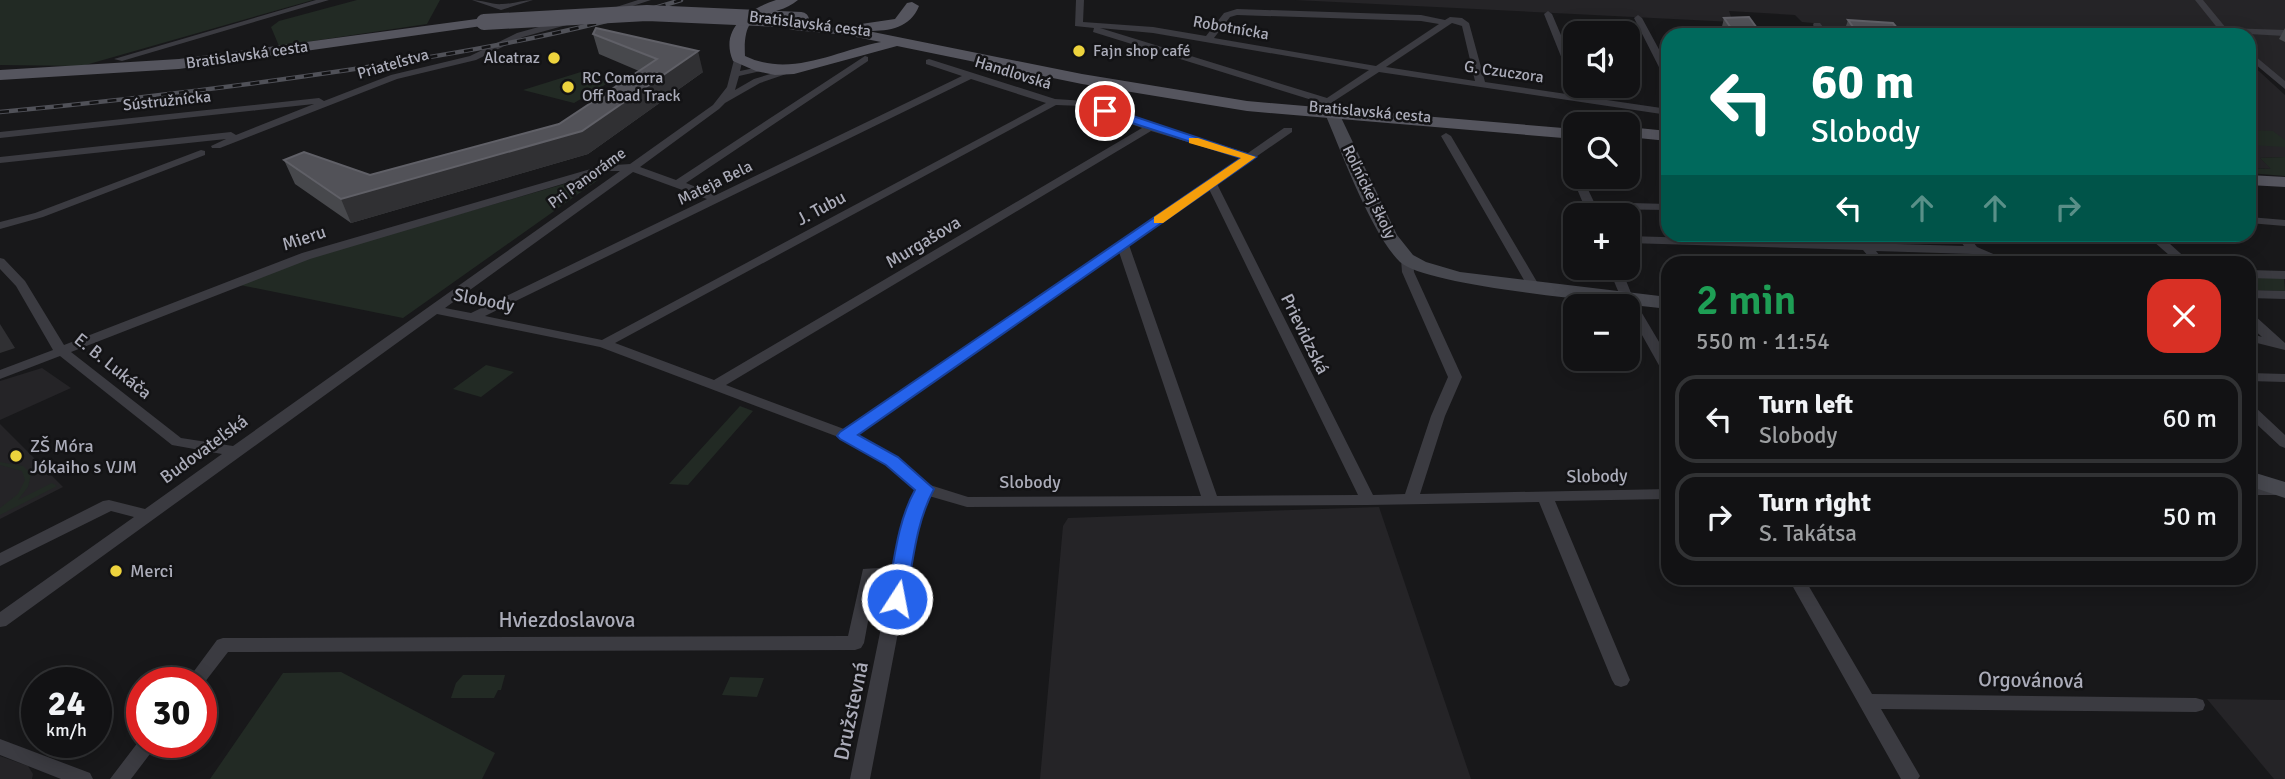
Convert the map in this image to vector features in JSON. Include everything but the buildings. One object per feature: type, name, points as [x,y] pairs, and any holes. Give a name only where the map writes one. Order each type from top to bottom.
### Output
[{"type":"main road","points":[[791,0],[762,10],[743,24],[738,39],[737,66],[750,66],[767,73],[810,67],[849,54],[907,43]]},
{"type":"main road","points":[[849,54],[856,45],[847,29],[898,23],[908,17],[907,3]]},
{"type":"main road","points":[[907,3],[920,12],[913,25],[914,31],[919,37],[936,44]]},
{"type":"main road","name":"Bratislavská cesta","points":[[0,77],[58,78],[168,69],[484,25],[652,18],[797,23],[936,44],[1152,86],[1330,109],[1563,133]]},
{"type":"main road","name":"Bratislavská cesta","points":[[847,29],[1131,88],[1247,106],[1330,109],[1563,127]]},
{"type":"main road","name":"Roľníckej školy","points":[[1330,109],[1389,236],[1407,259],[1443,274],[1593,294]]},
{"type":"main road","points":[[1640,136],[1661,137]]},
{"type":"main road","points":[[2256,178],[2284,181]]},
{"type":"main road","name":"Roľníckej školy","points":[[1640,300],[1661,302]]},
{"type":"main road","points":[[2256,480],[2285,490]]},
{"type":"street","points":[[119,59],[325,0]]},
{"type":"street","points":[[476,0],[501,7],[529,0]]},
{"type":"street","name":"Priateľstva","points":[[216,146],[394,77],[473,58],[520,35],[647,0]]},
{"type":"street","points":[[1080,0],[1078,24],[1330,109],[1378,69],[1444,22]]},
{"type":"street","points":[[2199,0],[2222,28]]},
{"type":"street","points":[[1207,41],[1227,15],[1237,12],[1421,18],[1444,22],[1457,20],[1464,23],[1469,31],[1481,84]]},
{"type":"street","points":[[1548,14],[1563,50]]},
{"type":"street","points":[[1638,18],[1661,62]]},
{"type":"street","name":"Robotnícka","points":[[1078,24],[1153,30],[1378,69]]},
{"type":"street","points":[[2256,33],[2285,33]]},
{"type":"street","points":[[679,183],[865,60]]},
{"type":"street","points":[[2256,60],[2285,86]]},
{"type":"street","name":"Handlovská","points":[[929,62],[1054,102],[1083,103],[1150,127],[1250,157]]},
{"type":"street","name":"Pri Panoráme","points":[[432,309],[716,107],[732,88],[737,66]]},
{"type":"street","name":"G. Czuczora","points":[[1378,69],[1661,111]]},
{"type":"street","points":[[716,107],[767,73]]},
{"type":"street","name":"Mateja Bela","points":[[473,317],[969,76]]},
{"type":"street","name":"Sústružnícka","points":[[0,135],[338,99]]},
{"type":"street","name":"J. Tubu","points":[[604,344],[1054,102]]},
{"type":"street","name":"Murgašova","points":[[714,386],[1150,127]]},
{"type":"street","points":[[846,436],[1288,130]]},
{"type":"street","points":[[0,160],[250,133]]},
{"type":"street","points":[[1446,136],[1534,287]]},
{"type":"street","points":[[0,230],[201,153]]},
{"type":"street","points":[[630,167],[718,199]]},
{"type":"street","name":"Mieru","points":[[0,374],[306,256],[605,168],[630,167]]},
{"type":"street","name":"Prievidzská","points":[[1212,184],[1368,500]]},
{"type":"street","points":[[1640,208],[1661,207]]},
{"type":"street","points":[[2256,221],[2285,223]]},
{"type":"street","points":[[1640,240],[1661,241]]},
{"type":"street","points":[[1718,242],[1973,250],[1989,256]]},
{"type":"street","points":[[1967,242],[1973,250]]},
{"type":"street","points":[[2160,242],[2177,256]]},
{"type":"street","points":[[1123,245],[1211,501]]},
{"type":"street","points":[[1866,246],[1874,256]]},
{"type":"street","points":[[1407,259],[1409,272],[1455,377],[1438,416],[1411,499]]},
{"type":"street","name":"E. B. Lukáča","points":[[0,262],[21,284],[60,350],[177,442],[236,451]]},
{"type":"street","points":[[2256,274],[2285,275]]},
{"type":"street","points":[[2256,294],[2285,295]]},
{"type":"street","name":"Slobody","points":[[432,309],[604,344],[846,436],[892,461],[925,489],[967,502],[1368,500],[1661,494]]},
{"type":"street","name":"Budovateľská","points":[[0,621],[432,309]]},
{"type":"street","points":[[1640,321],[1661,357]]},
{"type":"street","points":[[2256,324],[2283,347]]},
{"type":"street","points":[[2256,339],[2283,347]]},
{"type":"street","points":[[2256,377],[2285,377]]},
{"type":"street","points":[[2256,416],[2285,443]]},
{"type":"street","name":"Družstevná","points":[[860,779],[916,505],[925,489]]},
{"type":"street","points":[[2256,490],[2285,490]]},
{"type":"street","points":[[1545,497],[1621,680]]},
{"type":"street","points":[[0,560],[109,505],[148,515]]},
{"type":"street","name":"Hviezdoslavova","points":[[206,667],[223,645],[855,643],[869,573],[902,573]]},
{"type":"street","points":[[1800,585],[1910,776]]},
{"type":"street","name":"Orgovánová","points":[[1866,701],[2196,705]]},
{"type":"street","points":[[0,747],[83,779]]},
{"type":"street","points":[[120,779],[136,758]]},
{"type":"shaded area","points":[[0,0],[313,0],[82,66],[0,65]]},
{"type":"shaded area","points":[[357,0],[440,0],[427,24],[279,46],[271,27],[279,21]]},
{"type":"shaded area","points":[[1295,0],[2285,0],[2285,84],[2256,60],[2256,28],[1815,28],[1813,23],[1802,22],[1795,15],[1729,11],[1733,22]]},
{"type":"shaded area","points":[[2256,68],[2285,95],[2285,157],[2260,158],[2272,169],[2256,168]]},
{"type":"shaded area","name":"RC Comorra Off Road Track","points":[[584,71],[608,83],[574,103],[523,90]]},
{"type":"shaded area","points":[[2256,130],[2273,131],[2285,140],[2285,147],[2256,145]]},
{"type":"shaded area","points":[[2285,157],[2285,176],[2256,174],[2256,168],[2271,169],[2260,158]]},
{"type":"shaded area","points":[[592,176],[598,177],[598,180],[403,318],[235,284],[324,253]]},
{"type":"shaded area","points":[[2256,276],[2284,277],[2285,291],[2256,290]]},
{"type":"shaded area","points":[[486,365],[514,372],[481,397],[453,389]]},
{"type":"shaded area","name":"ZŠ Móra Jókaiho s VJM","points":[[42,368],[71,388],[0,420],[0,381]]},
{"type":"shaded area","points":[[740,406],[753,411],[688,485],[669,484]]},
{"type":"shaded area","name":"ZŠ Móra Jókaiho s VJM","points":[[0,424],[63,487],[0,519]]},
{"type":"shaded area","points":[[0,462],[23,466],[31,474],[28,487],[18,500],[52,483],[57,486],[0,515],[0,508],[18,494],[25,480],[22,471],[0,465]]},
{"type":"shaded area","points":[[1379,507],[1471,779],[1040,779],[1063,526],[1068,518]]},
{"type":"shaded area","points":[[341,672],[495,753],[482,779],[210,779],[283,673]]},
{"type":"shaded area","points":[[463,675],[505,675],[501,690],[498,690],[494,698],[451,698],[456,683]]},
{"type":"shaded area","points":[[730,677],[764,678],[757,697],[722,695]]},
{"type":"shaded area","points":[[2207,699],[2285,700],[2285,779],[2274,779]]},
{"type":"shaded area","points":[[0,756],[28,766],[33,774],[32,779],[0,779]]},
{"type":"railway","points":[[0,112],[218,88],[432,57],[558,33],[681,0]]},
{"type":"slow traffic","points":[[1158,220],[1250,157],[1194,140]]},
{"type":"place","name":"Fajn shop café","points":[[1079,51]]},
{"type":"place","name":"Alcatraz","points":[[554,58]]},
{"type":"place","name":"RC Comorra Off Road Track","points":[[568,87]]},
{"type":"place","name":"ZŠ Móra Jókaiho s VJM","points":[[16,456]]},
{"type":"place","name":"Merci","points":[[116,571]]},
{"type":"route","points":[[897,599],[911,523],[916,505],[925,489],[892,461],[846,436],[1250,157],[1105,111]]}]
